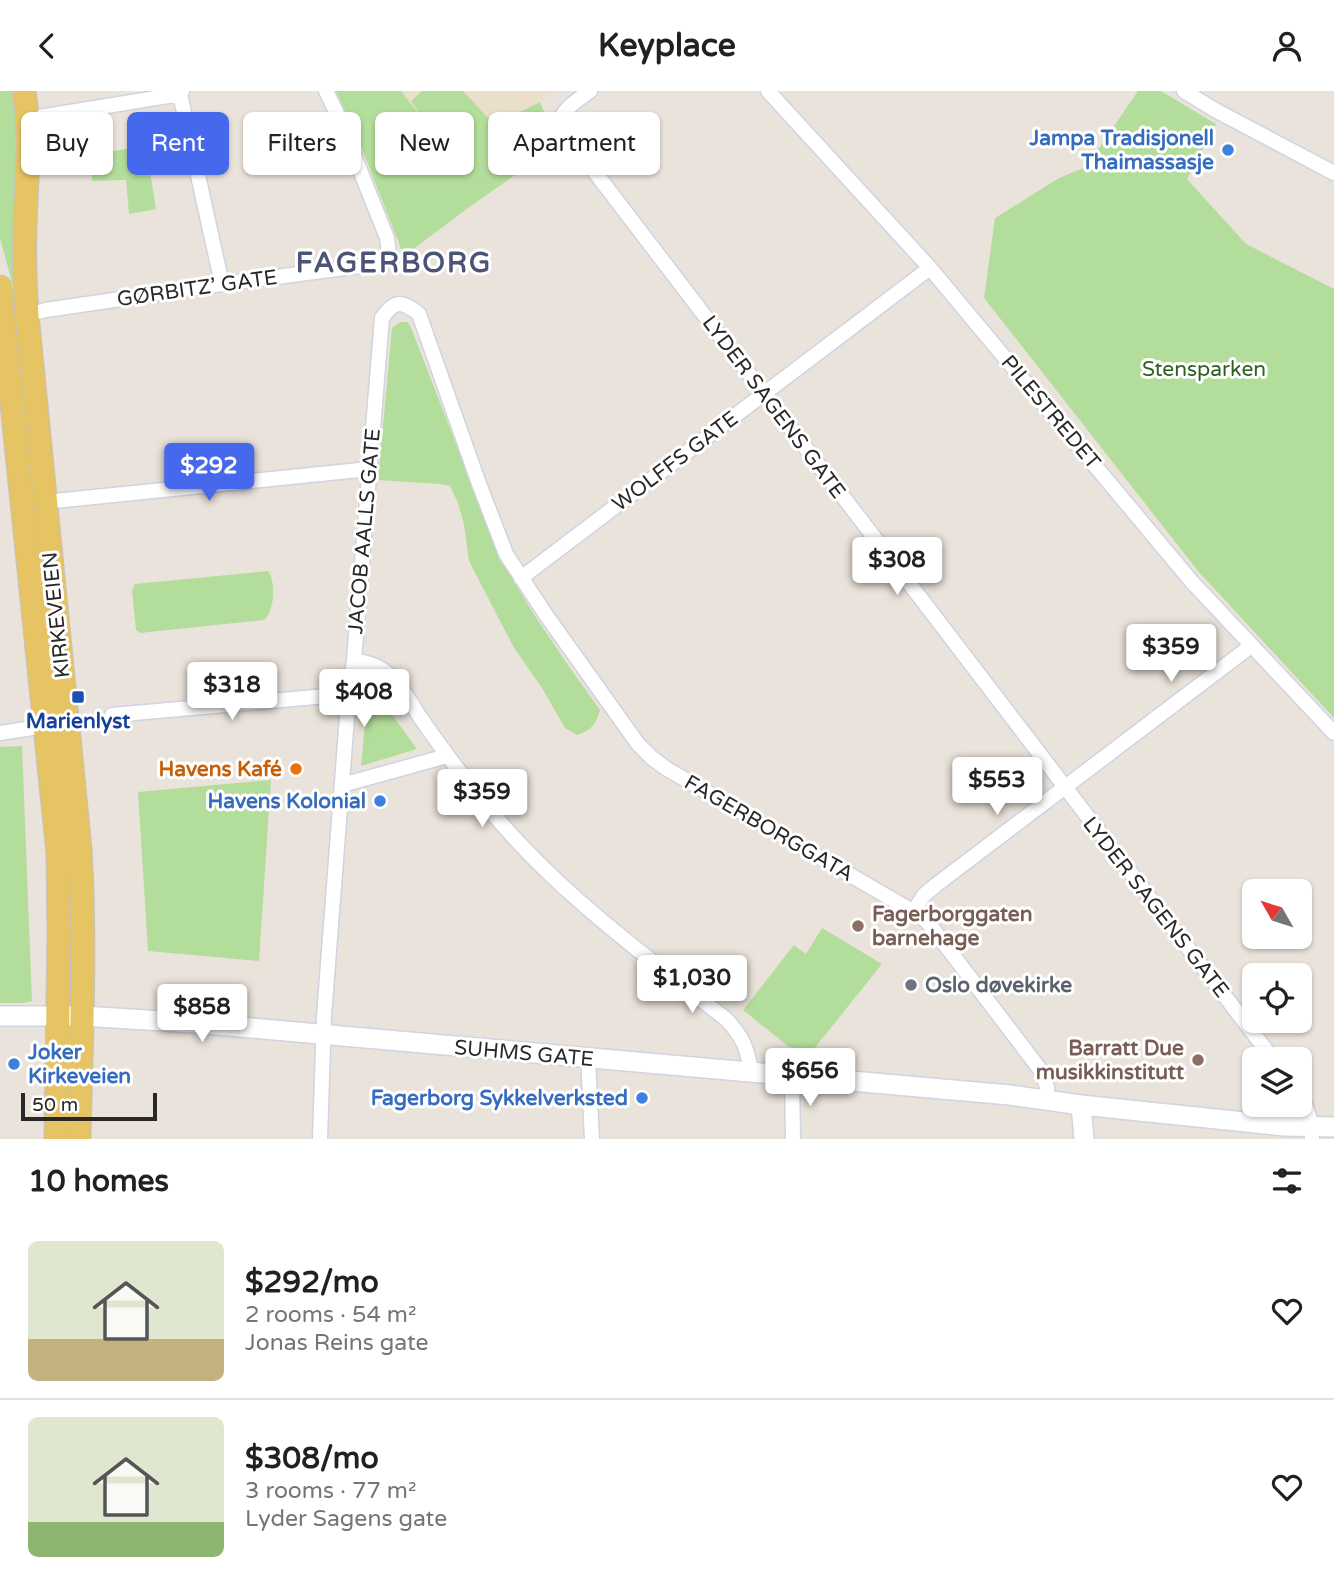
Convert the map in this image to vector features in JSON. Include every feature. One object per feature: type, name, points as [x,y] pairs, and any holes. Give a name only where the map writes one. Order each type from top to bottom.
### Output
[{"type":"main road","name":"KIRKEVEIEN","points":[[24,91],[26,112]]},
{"type":"main road","name":"KIRKEVEIEN","points":[[27,175],[24,269],[27,314],[80,849],[84,942],[79,1139]]},
{"type":"main road","name":"KIRKEVEIEN","points":[[0,287],[58,853],[56,1139]]},
{"type":"street","name":"GØRBITZ’ GATE","points":[[27,314],[368,265],[383,260],[388,254],[387,238],[326,91]]},
{"type":"street","name":"LYDER SAGENS GATE","points":[[590,91],[562,115],[561,127],[1264,1047]]},
{"type":"street","name":"PILESTREDET","points":[[768,91],[930,268],[1192,582],[1334,733]]},
{"type":"street","points":[[1184,91],[1334,173]]},
{"type":"street","points":[[68,112],[181,93],[222,284]]},
{"type":"street","name":"WOLFFS GATE","points":[[521,578],[930,268]]},
{"type":"street","name":"FAGERBORGGATA","points":[[382,318],[389,308],[401,304],[419,314],[506,554],[638,744],[667,769],[914,911],[930,925],[1042,1072],[1048,1100]]},
{"type":"street","name":"JACOB AALLS GATE","points":[[320,1139],[323,1035],[382,318]]},
{"type":"street","points":[[45,502],[369,469]]},
{"type":"street","points":[[914,911],[930,890],[1251,646]]},
{"type":"street","points":[[354,660],[376,666],[389,674],[489,811],[567,891],[736,1029],[745,1043],[751,1072]]},
{"type":"street","points":[[112,715],[349,694]]},
{"type":"street","points":[[0,733],[45,726]]},
{"type":"street","points":[[342,785],[447,756]]},
{"type":"street","name":"SUHMS GATE","points":[[0,1016],[82,1016],[323,1035],[1048,1100]]},
{"type":"street","points":[[588,1059],[592,1139]]},
{"type":"street","points":[[792,1077],[793,1139]]},
{"type":"street","points":[[1048,1100],[1312,1133],[1334,1127]]},
{"type":"street","points":[[1082,1105],[1084,1139]]},
{"type":"shaded area","points":[[401,91],[554,91],[520,112],[488,112],[488,125],[474,131],[474,112],[417,112]]},
{"type":"green space","points":[[0,91],[15,91],[20,132],[14,290],[0,238]]},
{"type":"green space","points":[[336,91],[401,91],[418,112],[375,112],[375,175],[474,175],[474,112],[419,112],[411,101],[422,91],[463,91],[488,118],[488,175],[515,175],[404,256],[361,147],[361,112],[345,112]]},
{"type":"green space","name":"Stensparken","points":[[1138,91],[1161,91],[1216,124],[1187,179],[1246,244],[1334,289],[1334,718],[1198,571],[984,298],[995,218],[1059,178],[1086,167]]},
{"type":"green space","points":[[540,102],[544,112],[520,112]]},
{"type":"green space","points":[[127,149],[127,175],[151,175],[156,209],[129,214],[126,180],[92,181],[92,175],[113,175],[113,151]]},
{"type":"green space","points":[[400,322],[410,325],[497,550],[533,612],[600,710],[590,729],[582,733],[577,735],[565,728],[513,646],[469,561],[464,524],[450,486],[378,480],[392,328]]},
{"type":"green space","points":[[268,571],[273,596],[270,610],[264,620],[140,633],[136,630],[132,591],[135,584]]},
{"type":"green space","points":[[388,709],[417,749],[361,766],[366,712]]},
{"type":"green space","points":[[22,746],[32,1001],[0,1003],[0,747]]},
{"type":"green space","points":[[271,780],[259,961],[148,951],[138,792]]},
{"type":"green space","points":[[822,928],[882,964],[813,1050],[789,1047],[743,1010],[794,945],[806,954]]},
{"type":"place","name":"Jampa Tradisjonell Thaimassasje","points":[[1228,150]]},
{"type":"place","name":"Marienlyst","points":[[78,697]]},
{"type":"place","name":"Havens Kafé","points":[[296,769]]},
{"type":"place","name":"Havens Kolonial","points":[[380,801]]},
{"type":"place","name":"Fagerborggaten barnehage","points":[[858,926]]},
{"type":"place","name":"Oslo døvekirke","points":[[911,985]]},
{"type":"place","name":"Barratt Due musikkinstitutt","points":[[1198,1060]]},
{"type":"place","name":"Joker Kirkeveien","points":[[14,1064]]},
{"type":"place","name":"Fagerborg Sykkelverksted","points":[[642,1098]]},
{"type":"district","name":"FAGERBORG","points":[[394,262]]}]
